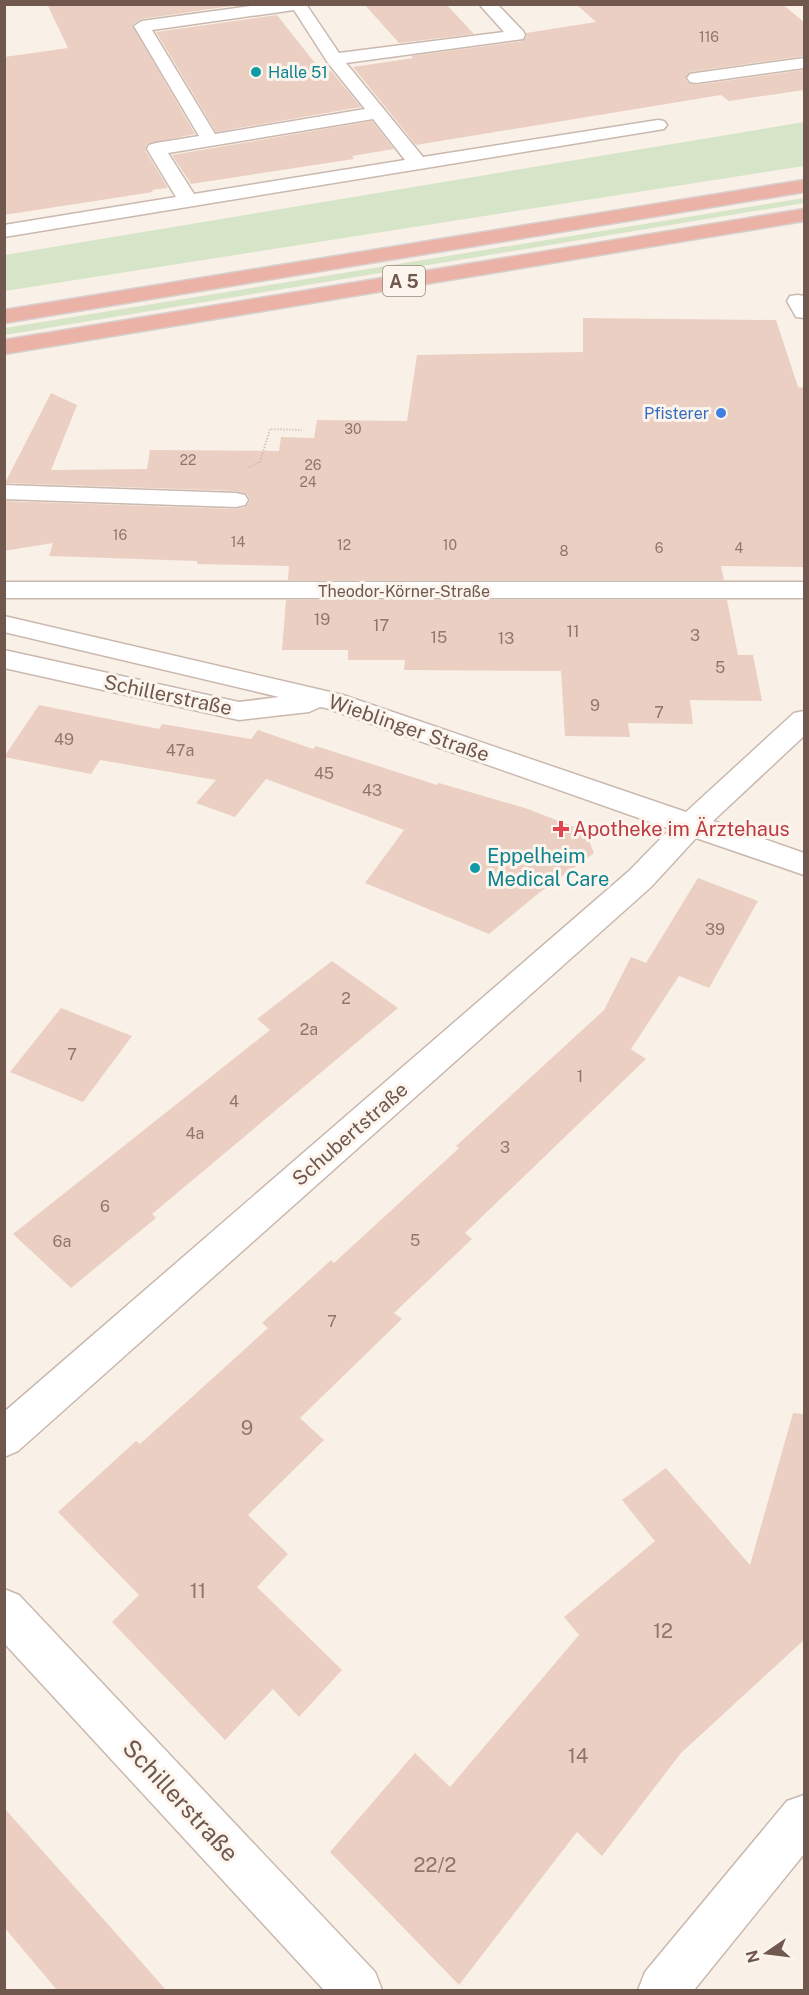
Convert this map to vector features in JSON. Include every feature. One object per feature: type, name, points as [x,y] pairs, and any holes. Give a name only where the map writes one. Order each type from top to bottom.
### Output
[{"type":"highway","name":"A 5","points":[[4,317],[804,186]]},
{"type":"highway","name":"A 5","points":[[4,347],[804,215]]},
{"type":"street","points":[[334,59],[517,35],[487,4]]},
{"type":"street","points":[[210,140],[142,26],[298,5],[334,59],[418,164]]},
{"type":"street","points":[[696,78],[804,63]]},
{"type":"street","points":[[189,202],[156,149],[376,113]]},
{"type":"street","points":[[4,231],[658,125]]},
{"type":"street","points":[[4,492],[236,500]]},
{"type":"street","name":"Theodor-Körner-Straße","points":[[4,590],[804,590]]},
{"type":"street","name":"Wieblinger Straße","points":[[4,624],[333,701],[804,864]]},
{"type":"street","name":"Schillerstraße","points":[[4,659],[239,711],[333,701]]},
{"type":"street","name":"Schubertstraße","points":[[4,1438],[640,879],[691,825],[804,720]]},
{"type":"street","name":"Schillerstraße","points":[[4,1610],[357,1990]]},
{"type":"street","points":[[663,1990],[804,1818]]},
{"type":"path","points":[[236,500],[245,469],[260,462],[270,429],[302,430]]},
{"type":"green space","points":[[804,122],[804,166],[5,291],[5,255]]},
{"type":"green space","points":[[804,198],[804,203],[5,335],[5,328]]},
{"type":"building","points":[[47,4],[245,4],[142,19],[132,25],[195,134],[147,144],[145,150],[168,188],[4,215],[4,57],[68,48]]},
{"type":"building","points":[[364,4],[446,4],[474,34],[399,43]]},
{"type":"building","points":[[576,4],[782,4],[804,22],[804,56],[690,72],[685,78],[688,83],[696,85],[804,70],[804,90],[729,101],[721,95],[416,145],[353,67],[413,58],[411,56],[523,41],[527,36],[526,33],[596,22]]},
{"type":"building","name":"Halle 51","points":[[277,15],[322,72],[331,71],[361,107],[216,132],[156,32]]},
{"type":"building","points":[[372,121],[394,149],[352,156],[354,159],[191,184],[172,155]]},
{"type":"building","points":[[583,318],[776,320],[798,387],[804,388],[804,567],[721,566],[724,580],[288,580],[289,566],[197,564],[197,561],[49,556],[53,543],[4,551],[4,501],[236,509],[245,507],[250,501],[247,494],[236,491],[5,483],[51,393],[77,405],[51,470],[147,469],[150,450],[279,451],[281,437],[314,438],[317,420],[407,421],[417,355],[583,352]]},
{"type":"building","points":[[286,600],[727,600],[738,655],[753,655],[762,701],[690,700],[693,724],[628,723],[630,737],[565,736],[561,671],[404,670],[405,660],[348,660],[348,650],[282,650]]},
{"type":"building","points":[[39,705],[159,729],[162,724],[251,739],[258,730],[313,749],[316,746],[437,785],[439,783],[525,808],[585,831],[594,853],[539,893],[489,934],[365,883],[404,830],[266,779],[235,817],[196,803],[216,780],[100,760],[91,774],[4,757]]},
{"type":"building","points":[[698,878],[758,901],[709,988],[679,976],[631,1049],[646,1059],[465,1233],[472,1239],[394,1313],[402,1319],[300,1418],[324,1440],[248,1515],[288,1554],[257,1587],[342,1670],[299,1717],[273,1689],[225,1740],[112,1622],[139,1595],[58,1512],[136,1441],[140,1444],[268,1328],[262,1323],[331,1260],[334,1263],[459,1148],[456,1146],[604,1010],[631,957],[646,963]]},
{"type":"building","points":[[332,961],[398,1008],[152,1214],[156,1218],[71,1288],[13,1234],[270,1030],[257,1019]]},
{"type":"building","points":[[61,1008],[132,1036],[83,1102],[10,1072]]},
{"type":"building","points":[[793,1413],[804,1414],[804,1640],[681,1753],[602,1856],[577,1832],[459,1985],[330,1852],[415,1753],[450,1787],[579,1635],[564,1617],[655,1541],[622,1500],[666,1468],[750,1565]]},
{"type":"building","points":[[4,1808],[166,1990],[57,1990],[4,1927]]},
{"type":"place","name":"Halle 51","points":[[256,72]]},
{"type":"place","name":"Pfisterer","points":[[721,413]]},
{"type":"place","name":"Apotheke im Ärztehaus","points":[[561,829]]},
{"type":"place","name":"Eppelheim Medical Care","points":[[475,868]]}]
